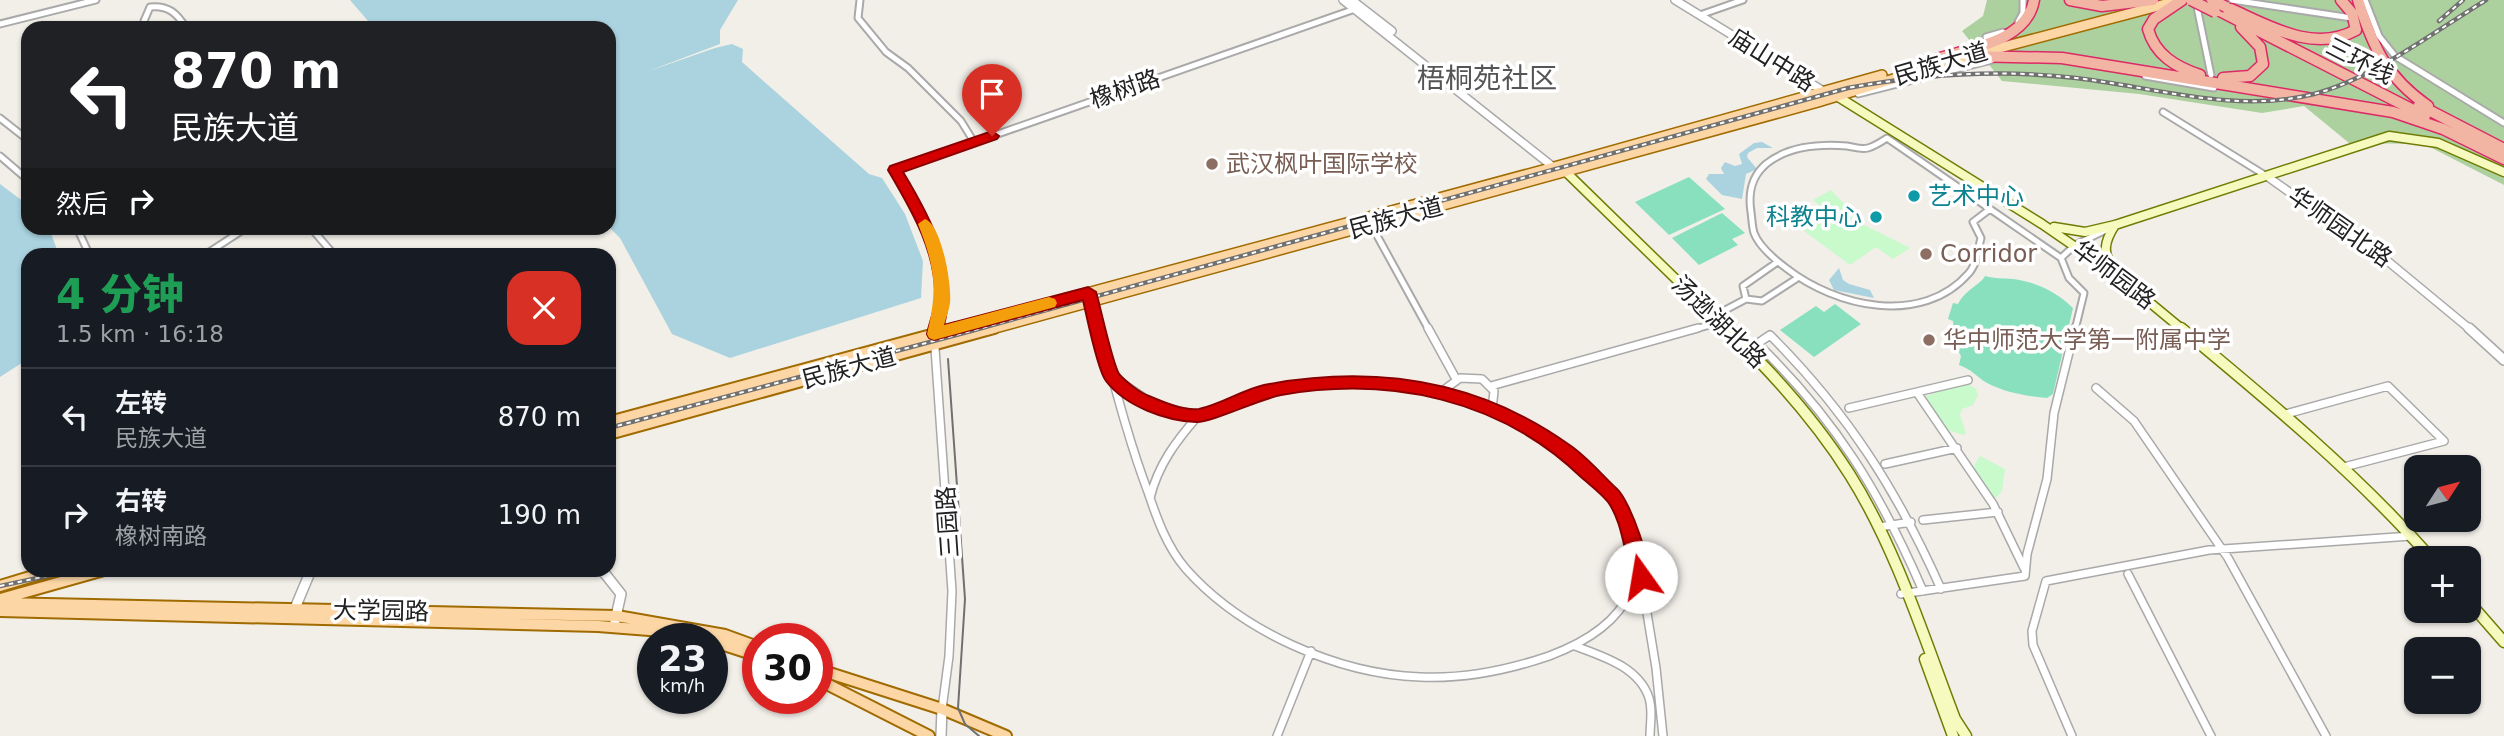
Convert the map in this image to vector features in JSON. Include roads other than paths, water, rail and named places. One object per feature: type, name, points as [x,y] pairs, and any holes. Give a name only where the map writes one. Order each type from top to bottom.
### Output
[{"type":"highway","points":[[1937,58],[2012,33],[2023,25],[2035,10],[2034,0]]},
{"type":"highway","points":[[2070,0],[2102,6],[2154,0]]},
{"type":"highway","points":[[2182,0],[2154,19],[2148,29],[2154,47],[2192,73],[2229,79],[2249,76],[2259,71],[2266,57],[2261,45],[2223,8]]},
{"type":"highway","points":[[2191,0],[2223,8],[2302,37],[2333,40],[2347,37],[2356,30],[2356,20],[2341,0]]},
{"type":"highway","name":"三环线","points":[[2198,0],[2223,8],[2504,148]]},
{"type":"highway","name":"三环线","points":[[2212,0],[2504,157]]},
{"type":"highway","points":[[2358,0],[2378,56],[2398,85],[2426,105],[2504,148]]},
{"type":"highway","points":[[2223,8],[2504,157]]},
{"type":"highway","points":[[1969,56],[2062,58],[2356,105],[2420,120],[2465,138]]},
{"type":"main road","name":"民族大道","points":[[1830,93],[1937,58],[2154,0]]},
{"type":"main road","name":"民族大道","points":[[616,420],[935,339],[1830,93],[2182,0]]},
{"type":"main road","name":"华师园路","points":[[1830,93],[2075,245],[2119,277],[2286,414],[2343,467],[2420,546]]},
{"type":"main road","points":[[2042,224],[2062,230],[2085,232],[2116,225],[2389,136],[2438,143],[2504,172]]},
{"type":"main road","name":"汤逊湖北路","points":[[1560,169],[1748,351],[1797,408],[1846,476],[1877,528],[1955,719],[1966,736]]},
{"type":"main road","points":[[2116,225],[2105,240],[2106,260],[2119,277]]},
{"type":"main road","name":"民族大道","points":[[616,432],[935,339]]},
{"type":"main road","points":[[0,586],[30,577]]},
{"type":"main road","points":[[0,601],[81,577]]},
{"type":"main road","name":"汤逊湖北路","points":[[1903,594],[1953,736]]},
{"type":"main road","name":"大学园路","points":[[0,601],[293,613],[615,621],[726,635],[742,641]]},
{"type":"main road","name":"大学园路","points":[[0,611],[293,613]]},
{"type":"main road","points":[[2481,616],[2504,642]]},
{"type":"main road","name":"大学园路","points":[[615,621],[637,626]]},
{"type":"main road","points":[[833,674],[942,709],[1006,736]]},
{"type":"main road","points":[[833,687],[929,736]]},
{"type":"street","points":[[0,24],[96,0]]},
{"type":"street","points":[[144,21],[150,7],[147,0]]},
{"type":"street","points":[[860,0],[858,18],[886,52],[908,68],[961,121],[974,142]]},
{"type":"street","name":"汤逊湖北路","points":[[1343,0],[1560,169]]},
{"type":"street","name":"汤逊湖北路","points":[[1352,0],[1560,169]]},
{"type":"street","name":"庙山中路","points":[[1675,0],[1830,93]]},
{"type":"street","name":"庙山中路","points":[[1682,0],[1701,14]]},
{"type":"street","points":[[1701,14],[1744,0]]},
{"type":"street","points":[[1987,42],[1986,37],[2010,29],[2018,22],[2023,13],[2023,0]]},
{"type":"street","points":[[2365,0],[2379,36],[2395,56],[2504,123]]},
{"type":"street","points":[[150,7],[158,5],[170,8],[182,21]]},
{"type":"street","points":[[2211,75],[2197,7],[2352,18]]},
{"type":"street","name":"橡树路","points":[[895,170],[1355,9]]},
{"type":"street","points":[[1852,96],[2011,57],[2049,60],[2214,88],[2212,84]]},
{"type":"street","name":"华师园北路","points":[[2163,112],[2269,177],[2380,254],[2426,290],[2504,360]]},
{"type":"street","points":[[0,118],[21,134]]},
{"type":"street","points":[[1991,209],[1973,222],[1980,238],[1971,271],[1937,299],[1907,305],[1853,302],[1826,294],[1796,279],[1776,263],[1755,236],[1748,195],[1751,183],[1763,166],[1786,153],[1821,146],[1868,148],[1887,138],[1991,209],[2061,258],[2069,278],[2084,293],[2054,413],[2047,479],[2027,554],[2025,576]]},
{"type":"street","points":[[0,156],[21,174]]},
{"type":"street","name":"三园路","points":[[895,170],[920,212],[937,253],[942,302],[935,339],[952,591],[949,656],[942,709]]},
{"type":"street","points":[[1369,221],[1456,379]]},
{"type":"street","points":[[2061,258],[2075,245],[2116,225]]},
{"type":"street","points":[[215,248],[235,235]]},
{"type":"street","points":[[1746,299],[1743,286],[1776,263]]},
{"type":"street","points":[[1491,386],[1715,320],[1746,299],[1762,301],[1796,279]]},
{"type":"street","points":[[1089,297],[1162,533],[1185,568],[1230,608],[1291,643],[1343,663],[1403,676],[1453,676],[1506,669],[1575,646],[1603,629],[1630,594],[1637,553]]},
{"type":"street","points":[[1748,351],[1770,335],[1812,375],[1880,465],[1911,522],[1941,589]]},
{"type":"street","points":[[1758,344],[1795,378],[1861,464],[1895,525],[1923,591]]},
{"type":"street","points":[[1441,392],[1456,379],[1471,376],[1481,379],[1494,391],[1492,410]]},
{"type":"street","points":[[1112,377],[1139,399],[1168,411],[1198,416]]},
{"type":"street","points":[[1849,408],[1918,394],[1968,380]]},
{"type":"street","points":[[1150,498],[1153,478],[1166,453],[1198,416],[1260,393],[1309,384],[1351,381],[1402,384],[1468,399],[1492,410],[1566,452],[1616,499],[1637,553],[1656,668],[1662,736]]},
{"type":"street","points":[[2286,414],[2388,386],[2444,441],[2343,467]]},
{"type":"street","points":[[2096,388],[2134,421],[2221,548],[2326,736]]},
{"type":"street","points":[[1918,394],[1998,512],[2022,561],[2025,576]]},
{"type":"street","points":[[1885,464],[1957,448]]},
{"type":"street","points":[[1923,520],[1998,512]]},
{"type":"street","points":[[1877,528],[1911,522]]},
{"type":"street","points":[[2072,736],[2033,645],[2032,631],[2043,584],[2052,578],[2221,548],[2411,536]]},
{"type":"street","points":[[2128,574],[2211,736]]},
{"type":"street","points":[[1903,594],[2025,576]]},
{"type":"street","points":[[293,613],[308,577]]},
{"type":"street","points":[[608,577],[621,594],[615,621]]},
{"type":"street","points":[[1575,646],[1606,657],[1629,672],[1644,687],[1650,699],[1650,736]]},
{"type":"street","points":[[1277,736],[1311,651]]},
{"type":"street","points":[[941,736],[942,709]]},
{"type":"water","points":[[350,0],[738,0],[720,30],[720,44],[646,72],[715,48],[732,44],[743,49],[742,62],[869,174],[882,178],[905,214],[923,261],[921,298],[730,358],[672,334],[616,234],[616,21],[368,21]]},
{"type":"water","points":[[1762,142],[1773,148],[1757,148],[1748,153],[1747,157],[1757,169],[1746,174],[1742,199],[1722,195],[1706,179],[1709,174],[1724,174],[1721,168],[1725,162],[1735,166],[1742,164],[1739,154],[1754,143]]},
{"type":"water","points":[[0,184],[21,200],[21,235],[52,235],[56,248],[21,248],[21,364],[0,377]]},
{"type":"water","points":[[1839,268],[1843,280],[1870,290],[1874,298],[1834,290],[1829,280]]},
{"type":"tram line","points":[[948,359],[965,599],[958,708],[965,724],[979,736]]},
{"type":"railway","points":[[2439,21],[2463,0]]},
{"type":"railway","points":[[616,426],[971,331],[1848,88],[1933,76],[2019,74],[2076,78],[2225,100],[2285,99],[2314,94],[2358,77],[2402,53],[2486,0]]},
{"type":"railway","points":[[0,586],[42,577]]},
{"type":"place","name":"武汉枫叶国际学校","points":[[1212,164]]},
{"type":"place","name":"艺术中心","points":[[1914,196]]},
{"type":"place","name":"科教中心","points":[[1876,217]]},
{"type":"place","name":"Corridor","points":[[1926,254]]},
{"type":"place","name":"华中师范大学第一附属中学","points":[[1929,340]]},
{"type":"district","name":"梧桐苑社区","points":[[1487,78]]}]
